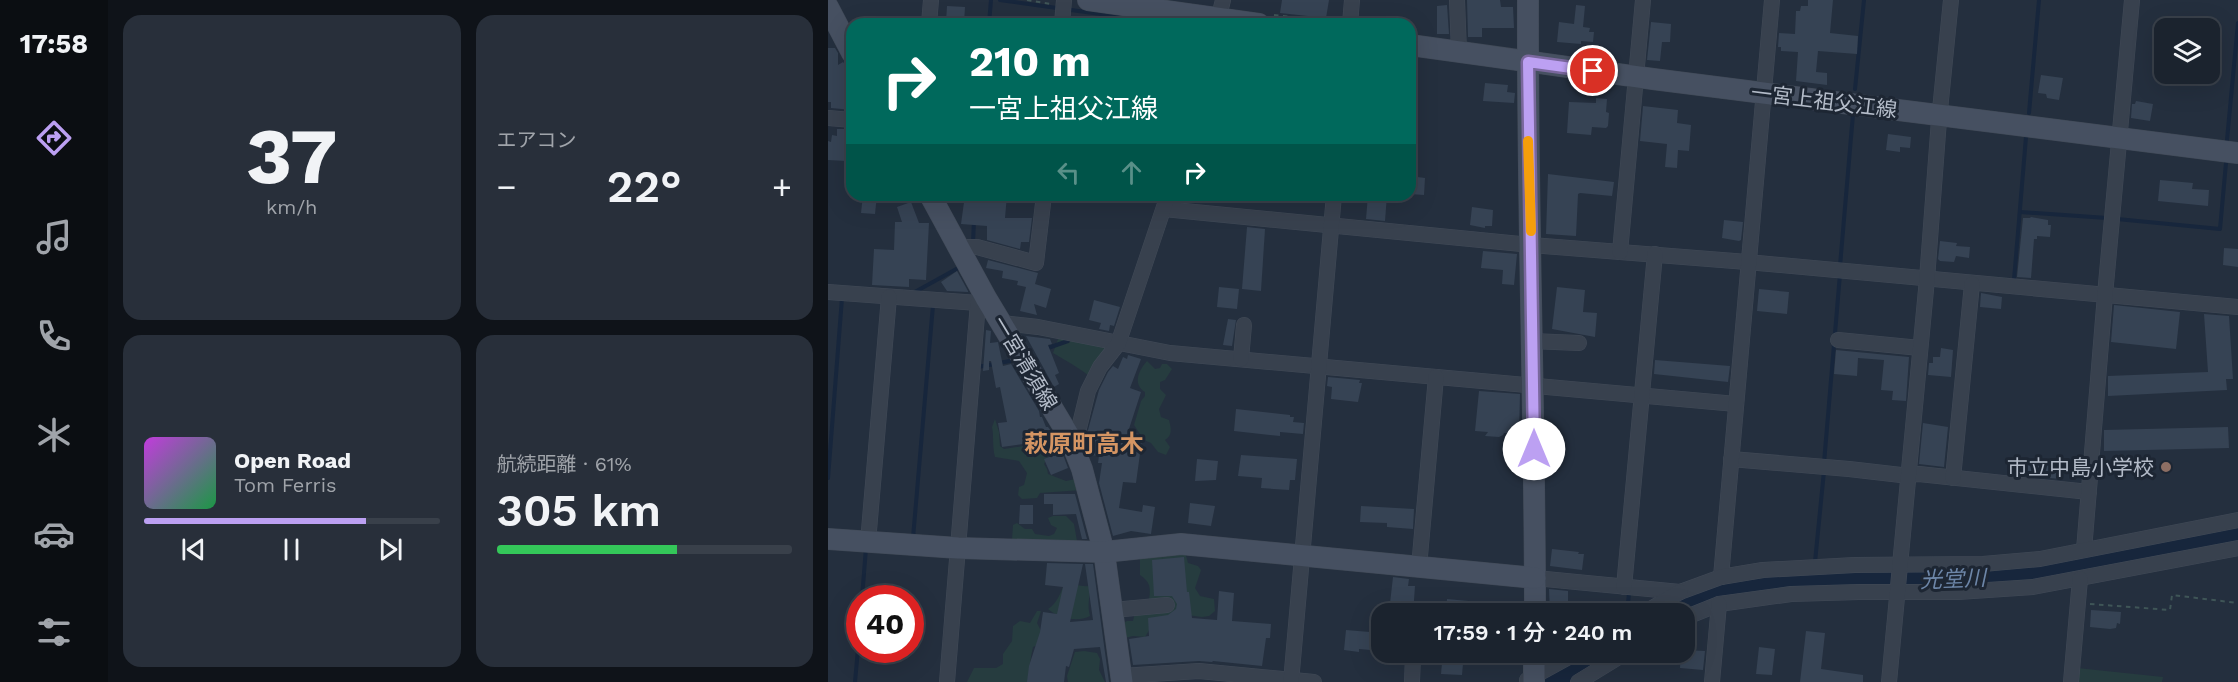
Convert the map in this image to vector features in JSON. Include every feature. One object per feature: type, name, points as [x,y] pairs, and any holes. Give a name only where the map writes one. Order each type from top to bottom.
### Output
[{"type":"main road","points":[[1088,0],[1219,14],[1235,18]]},
{"type":"main road","points":[[1528,0],[1527,107],[1531,245],[1534,603]]},
{"type":"main road","points":[[828,8],[846,42]]},
{"type":"main road","name":"一宮上祖父江線","points":[[1416,46],[1636,77],[2238,153]]},
{"type":"main road","name":"一宮清須線","points":[[933,201],[960,247],[982,300],[1002,323],[1069,436],[1082,469],[1104,552],[1122,679]]},
{"type":"main road","points":[[828,539],[958,548],[1104,552],[1181,544],[1535,578]]},
{"type":"main road","points":[[1532,679],[1533,663]]},
{"type":"street","points":[[930,18],[931,0]]},
{"type":"street","points":[[1350,18],[1352,0]]},
{"type":"street","points":[[1457,0],[1459,52]]},
{"type":"street","points":[[1620,252],[1643,0]]},
{"type":"street","points":[[1721,577],[1747,262],[1772,0]]},
{"type":"street","points":[[1890,682],[1951,0]]},
{"type":"street","points":[[2084,550],[2132,0]]},
{"type":"street","points":[[1063,18],[1064,3]]},
{"type":"street","points":[[828,118],[846,120]]},
{"type":"street","points":[[960,247],[977,247],[1036,263],[1043,201]]},
{"type":"street","points":[[1292,681],[1333,201]]},
{"type":"street","points":[[1069,436],[1079,428],[1088,391],[1101,367],[1118,344],[1166,202],[1331,225],[1531,245],[1747,262],[2238,307]]},
{"type":"street","points":[[1624,586],[1655,255]]},
{"type":"street","points":[[1953,478],[1971,284]]},
{"type":"street","points":[[828,292],[889,297],[982,300],[947,682]]},
{"type":"street","points":[[868,542],[889,297]]},
{"type":"street","points":[[1002,323],[1038,327],[1170,353],[1736,404]]},
{"type":"street","points":[[1241,359],[1245,325]]},
{"type":"street","points":[[1838,340],[1920,348]]},
{"type":"street","points":[[1532,341],[1579,343]]},
{"type":"street","points":[[1419,567],[1436,377]]},
{"type":"street","points":[[1731,459],[2089,492]]},
{"type":"street","points":[[1661,603],[1680,592],[1721,577],[1763,570],[1800,567],[1901,568],[2013,562],[2238,520]]},
{"type":"street","points":[[1695,614],[1719,604],[1791,594],[1958,592],[2033,587],[2238,548]]},
{"type":"street","points":[[1535,578],[1680,592]]},
{"type":"street","points":[[2071,682],[2080,579]]},
{"type":"street","points":[[1712,682],[1719,604]]},
{"type":"street","points":[[1113,610],[1167,605]]},
{"type":"street","points":[[1412,682],[1413,663]]},
{"type":"street","points":[[1532,679],[1559,663]]},
{"type":"street","points":[[1578,682],[1609,663]]},
{"type":"street","points":[[1122,679],[1199,671],[1314,682]]},
{"type":"path","points":[[1027,0],[1064,3]]},
{"type":"path","points":[[2078,603],[2170,610],[2172,595],[2238,603]]},
{"type":"green space","points":[[1064,336],[1102,343],[1108,349],[1088,375],[1053,353],[1058,339]]},
{"type":"green space","points":[[1147,361],[1155,369],[1160,368],[1162,364],[1167,364],[1172,369],[1165,380],[1160,382],[1160,389],[1166,395],[1159,409],[1161,417],[1169,420],[1171,429],[1165,440],[1170,447],[1166,455],[1158,452],[1151,443],[1144,440],[1134,425],[1141,401],[1145,396],[1145,392],[1139,385],[1138,377]]},
{"type":"green space","points":[[995,419],[1000,446],[1004,449],[1043,443],[1054,444],[1055,454],[1048,456],[1044,464],[1048,474],[1066,481],[1080,478],[1082,490],[1040,493],[1037,498],[1022,499],[1018,495],[1019,487],[1024,485],[1027,473],[1019,461],[995,457],[992,427]]},
{"type":"green space","points":[[1066,516],[1074,524],[1077,541],[1012,539],[1013,525],[1017,523],[1025,529],[1032,529],[1035,534],[1049,536],[1054,534],[1057,528],[1051,525],[1048,518]]},
{"type":"green space","points":[[1185,552],[1188,563],[1198,566],[1201,570],[1195,588],[1200,596],[1214,599],[1215,611],[1209,616],[1187,615],[1151,627],[1145,637],[1125,638],[1122,624],[1133,621],[1135,612],[1149,600],[1149,585],[1140,575],[1140,558]]},
{"type":"green space","points":[[1065,583],[1090,586],[1090,616],[1080,619],[1068,618],[1048,609],[1056,601]]},
{"type":"green space","points":[[1037,611],[1041,611],[1037,623],[1041,631],[1042,643],[1033,647],[1028,682],[967,682],[974,668],[996,668],[1003,664],[1003,654],[1012,641],[1013,626],[1020,621],[1030,623]]},
{"type":"green space","points":[[1075,652],[1097,653],[1100,659],[1099,670],[1105,682],[1068,682],[1067,676]]},
{"type":"green space","points":[[2077,668],[2163,677],[2162,682],[2075,682]]},
{"type":"building","points":[[1282,0],[1329,0],[1326,18],[1280,13]]},
{"type":"building","points":[[1467,0],[1500,0],[1501,7],[1513,7],[1514,28],[1482,28],[1482,37],[1468,37]]},
{"type":"building","points":[[1808,0],[1833,0],[1830,33],[1858,36],[1857,54],[1818,51],[1816,72],[1827,73],[1827,85],[1796,81],[1798,52],[1781,51],[1781,47],[1778,47],[1779,33],[1795,34],[1796,11],[1800,11],[1801,6],[1808,6]]},
{"type":"building","points":[[1447,5],[1449,34],[1437,34],[1437,6]]},
{"type":"building","points":[[1576,5],[1585,6],[1583,27],[1590,28],[1589,32],[1594,32],[1593,42],[1581,41],[1581,44],[1557,42],[1559,22],[1574,24]]},
{"type":"building","points":[[947,6],[965,7],[964,18],[946,18]]},
{"type":"building","points":[[1651,22],[1671,24],[1670,42],[1662,42],[1660,61],[1647,60]]},
{"type":"building","points":[[828,48],[835,48],[838,53],[838,65],[843,62],[846,65],[846,109],[831,108],[831,102],[828,102]]},
{"type":"building","points":[[2041,75],[2063,78],[2059,100],[2047,98],[2046,94],[2038,93]]},
{"type":"building","points":[[1485,83],[1508,85],[1507,92],[1515,93],[1514,103],[1483,101]]},
{"type":"building","points":[[1596,98],[1607,99],[1608,126],[1606,128],[1592,127],[1591,135],[1567,133],[1569,102],[1596,103]]},
{"type":"building","points":[[2136,101],[2153,104],[2150,121],[2131,118],[2132,104]]},
{"type":"building","points":[[1643,106],[1678,110],[1677,123],[1691,125],[1689,151],[1678,150],[1677,168],[1665,167],[1667,144],[1640,141]]},
{"type":"building","points":[[837,129],[846,129],[846,161],[828,160],[828,141],[831,142],[832,135],[837,136]]},
{"type":"building","points":[[1888,134],[1911,137],[1910,148],[1900,147],[1900,152],[1886,150]]},
{"type":"building","points":[[1548,174],[1614,182],[1612,196],[1578,194],[1576,236],[1546,234]]},
{"type":"building","points":[[1416,177],[1425,178],[1424,195],[1416,194]]},
{"type":"building","points":[[2160,180],[2193,183],[2192,189],[2209,190],[2208,206],[2158,201]]},
{"type":"building","points":[[862,201],[876,201],[875,214],[861,213]]},
{"type":"building","points":[[964,201],[1006,201],[1005,218],[1032,218],[1029,242],[1021,242],[1020,249],[987,240],[987,226],[961,224]]},
{"type":"building","points":[[1368,201],[1387,201],[1385,221],[1366,219]]},
{"type":"building","points":[[911,202],[919,223],[929,223],[926,280],[909,279],[909,287],[872,285],[874,249],[894,250],[895,222],[902,222],[897,207]]},
{"type":"building","points":[[1472,207],[1493,210],[1492,226],[1485,226],[1485,228],[1470,225]]},
{"type":"building","points":[[2023,218],[2048,220],[2048,225],[2051,225],[2050,237],[2037,236],[2037,239],[2034,239],[2031,278],[2017,277]]},
{"type":"building","points":[[1724,220],[1743,222],[1741,240],[1722,238]]},
{"type":"building","points":[[1247,227],[1265,229],[1261,291],[1242,289]]},
{"type":"building","points":[[1940,241],[1970,247],[1969,258],[1956,256],[1954,262],[1940,261],[1938,259]]},
{"type":"building","points":[[2224,248],[2238,249],[2238,267],[2223,265]]},
{"type":"building","points":[[1483,251],[1517,254],[1514,285],[1502,284],[1503,270],[1481,268]]},
{"type":"building","points":[[988,260],[1038,273],[1035,284],[1051,289],[1046,308],[1034,304],[1037,315],[1020,311],[1026,287],[1017,285],[1018,281],[1002,278],[1003,271],[986,268]]},
{"type":"building","points":[[957,271],[968,292],[947,291],[941,282]]},
{"type":"building","points":[[1219,287],[1239,289],[1237,309],[1217,307]]},
{"type":"building","points":[[1557,287],[1585,290],[1583,312],[1597,313],[1595,337],[1552,329]]},
{"type":"building","points":[[1759,289],[1789,292],[1787,314],[1757,311]]},
{"type":"building","points":[[1981,293],[2002,297],[2001,309],[1980,307]]},
{"type":"building","points":[[1094,300],[1120,307],[1114,326],[1110,325],[1109,331],[1099,329],[1101,323],[1089,320]]},
{"type":"building","points":[[2114,305],[2180,312],[2176,349],[2111,342]]},
{"type":"building","points":[[2204,314],[2229,316],[2233,379],[2226,379],[2227,390],[2108,396],[2108,376],[2208,372]]},
{"type":"building","points":[[1228,319],[1236,320],[1232,346],[1223,345]]},
{"type":"building","points":[[986,330],[991,331],[990,343],[998,342],[1003,366],[1011,364],[1046,427],[1052,432],[1053,440],[1002,447],[998,423],[1007,422],[1000,387],[996,388],[991,361],[989,361],[989,370],[983,371]]},
{"type":"building","points":[[1026,336],[1050,339],[1052,344],[1048,345],[1059,373],[1055,375],[1059,384],[1054,387]]},
{"type":"building","points":[[1941,348],[1953,350],[1951,377],[1928,375],[1929,363],[1933,363],[1933,357],[1940,357]]},
{"type":"building","points":[[1836,350],[1909,357],[1906,401],[1892,400],[1893,391],[1881,390],[1884,360],[1858,358],[1857,376],[1834,374]]},
{"type":"building","points":[[1128,355],[1141,359],[1130,388],[1141,392],[1128,432],[1139,434],[1138,439],[1142,439],[1136,483],[1123,482],[1119,508],[1142,512],[1143,505],[1155,507],[1151,534],[1131,531],[1113,536],[1099,483],[1102,463],[1098,463],[1099,456],[1090,455],[1086,444],[1100,434],[1085,436],[1099,390],[1108,372],[1113,366],[1118,369],[1123,357],[1127,359]]},
{"type":"building","points":[[1655,360],[1730,366],[1728,382],[1654,374]]},
{"type":"building","points":[[1328,377],[1360,380],[1359,383],[1362,383],[1358,402],[1331,399],[1332,387],[1327,386]]},
{"type":"building","points":[[1479,391],[1520,394],[1519,434],[1504,433],[1499,437],[1485,436],[1488,432],[1475,431]]},
{"type":"building","points":[[1236,409],[1290,415],[1294,417],[1293,422],[1304,423],[1303,434],[1280,432],[1280,436],[1234,431]]},
{"type":"building","points":[[1923,423],[1948,427],[1944,467],[1919,464]]},
{"type":"building","points":[[2228,427],[2229,448],[2104,451],[2104,430]]},
{"type":"building","points":[[1062,452],[1068,468],[1051,475],[1044,459]]},
{"type":"building","points":[[1241,455],[1297,459],[1295,480],[1290,480],[1289,490],[1261,488],[1262,478],[1238,476]]},
{"type":"building","points":[[1197,459],[1218,461],[1216,480],[1195,481]]},
{"type":"building","points":[[2020,459],[2062,464],[2061,479],[2018,475]]},
{"type":"building","points":[[1044,494],[1075,494],[1087,539],[1082,539],[1076,514],[1053,515],[1053,504],[1044,504]]},
{"type":"building","points":[[1190,503],[1215,506],[1211,526],[1188,523]]},
{"type":"building","points":[[1020,505],[1033,505],[1033,524],[1019,524]]},
{"type":"building","points":[[1361,506],[1414,509],[1413,529],[1387,527],[1387,523],[1360,522]]},
{"type":"building","points":[[1552,549],[1584,554],[1582,570],[1550,566]]},
{"type":"building","points":[[1184,557],[1192,618],[1217,620],[1219,591],[1234,593],[1232,621],[1271,624],[1270,638],[1266,638],[1262,666],[1213,661],[1133,665],[1129,639],[1149,636],[1148,618],[1168,615],[1176,609],[1177,604],[1172,596],[1154,596],[1152,560]]},
{"type":"building","points":[[1047,563],[1083,564],[1070,622],[1093,620],[1085,564],[1093,564],[1109,682],[1106,682],[1100,647],[1074,649],[1069,667],[1066,666],[1064,682],[1027,682],[1043,612],[1057,614],[1063,587],[1045,585]]},
{"type":"building","points":[[1393,577],[1409,579],[1408,586],[1415,586],[1414,603],[1390,603]]},
{"type":"building","points":[[1549,589],[1568,591],[1568,603],[1550,603]]},
{"type":"building","points":[[1447,599],[1490,603],[1447,603]]},
{"type":"building","points":[[2091,610],[2121,612],[2120,624],[2117,623],[2116,628],[2110,629],[2090,627]]},
{"type":"building","points":[[1346,630],[1371,632],[1371,650],[1359,649],[1359,652],[1344,650]]},
{"type":"building","points":[[1806,631],[1825,633],[1821,669],[1863,675],[1863,682],[1800,682]]},
{"type":"building","points":[[1759,647],[1775,649],[1772,675],[1756,674]]},
{"type":"building","points":[[1695,651],[1705,651],[1703,670],[1680,668],[1680,663],[1695,663]]},
{"type":"building","points":[[1442,663],[1463,663],[1462,675],[1441,674]]},
{"type":"waterway","points":[[990,18],[991,0]]},
{"type":"waterway","points":[[1000,0],[1057,8]]},
{"type":"waterway","points":[[1855,89],[1864,0]]},
{"type":"waterway","points":[[2029,113],[2039,0]]},
{"type":"waterway","points":[[1071,10],[1123,17]]},
{"type":"waterway","points":[[2227,140],[2238,23]]},
{"type":"waterway","points":[[1840,266],[1853,114]]},
{"type":"waterway","points":[[2011,280],[2014,280],[2026,137]]},
{"type":"waterway","points":[[2117,219],[2220,229],[2226,163]]},
{"type":"waterway","points":[[2020,212],[2107,218]]},
{"type":"waterway","points":[[973,243],[974,220]]},
{"type":"waterway","points":[[913,293],[960,267]]},
{"type":"waterway","points":[[1824,463],[1840,274]]},
{"type":"waterway","points":[[828,478],[842,298]]},
{"type":"waterway","points":[[913,538],[933,305],[931,305]]},
{"type":"waterway","points":[[1045,349],[1068,341],[1070,337]]},
{"type":"waterway","points":[[977,369],[1015,360]]},
{"type":"waterway","points":[[1815,562],[1824,471]]},
{"type":"waterway","name":"光堂川","points":[[1689,603],[1726,589],[1787,582],[1958,580],[2014,576],[2071,568],[2238,537]]},
{"type":"waterway","points":[[863,585],[866,548]]},
{"type":"waterway","points":[[1628,603],[1629,593]]},
{"type":"waterway","points":[[855,682],[857,663]]},
{"type":"waterway","name":"光堂川","points":[[1550,682],[1582,663]]},
{"type":"slow traffic","points":[[1528,141],[1531,231]]},
{"type":"place","name":"市立中島小学校","points":[[2166,467]]},
{"type":"district","name":"萩原町高木","points":[[1084,444]]},
{"type":"route","points":[[1534,449],[1528,62],[1593,71]]}]
